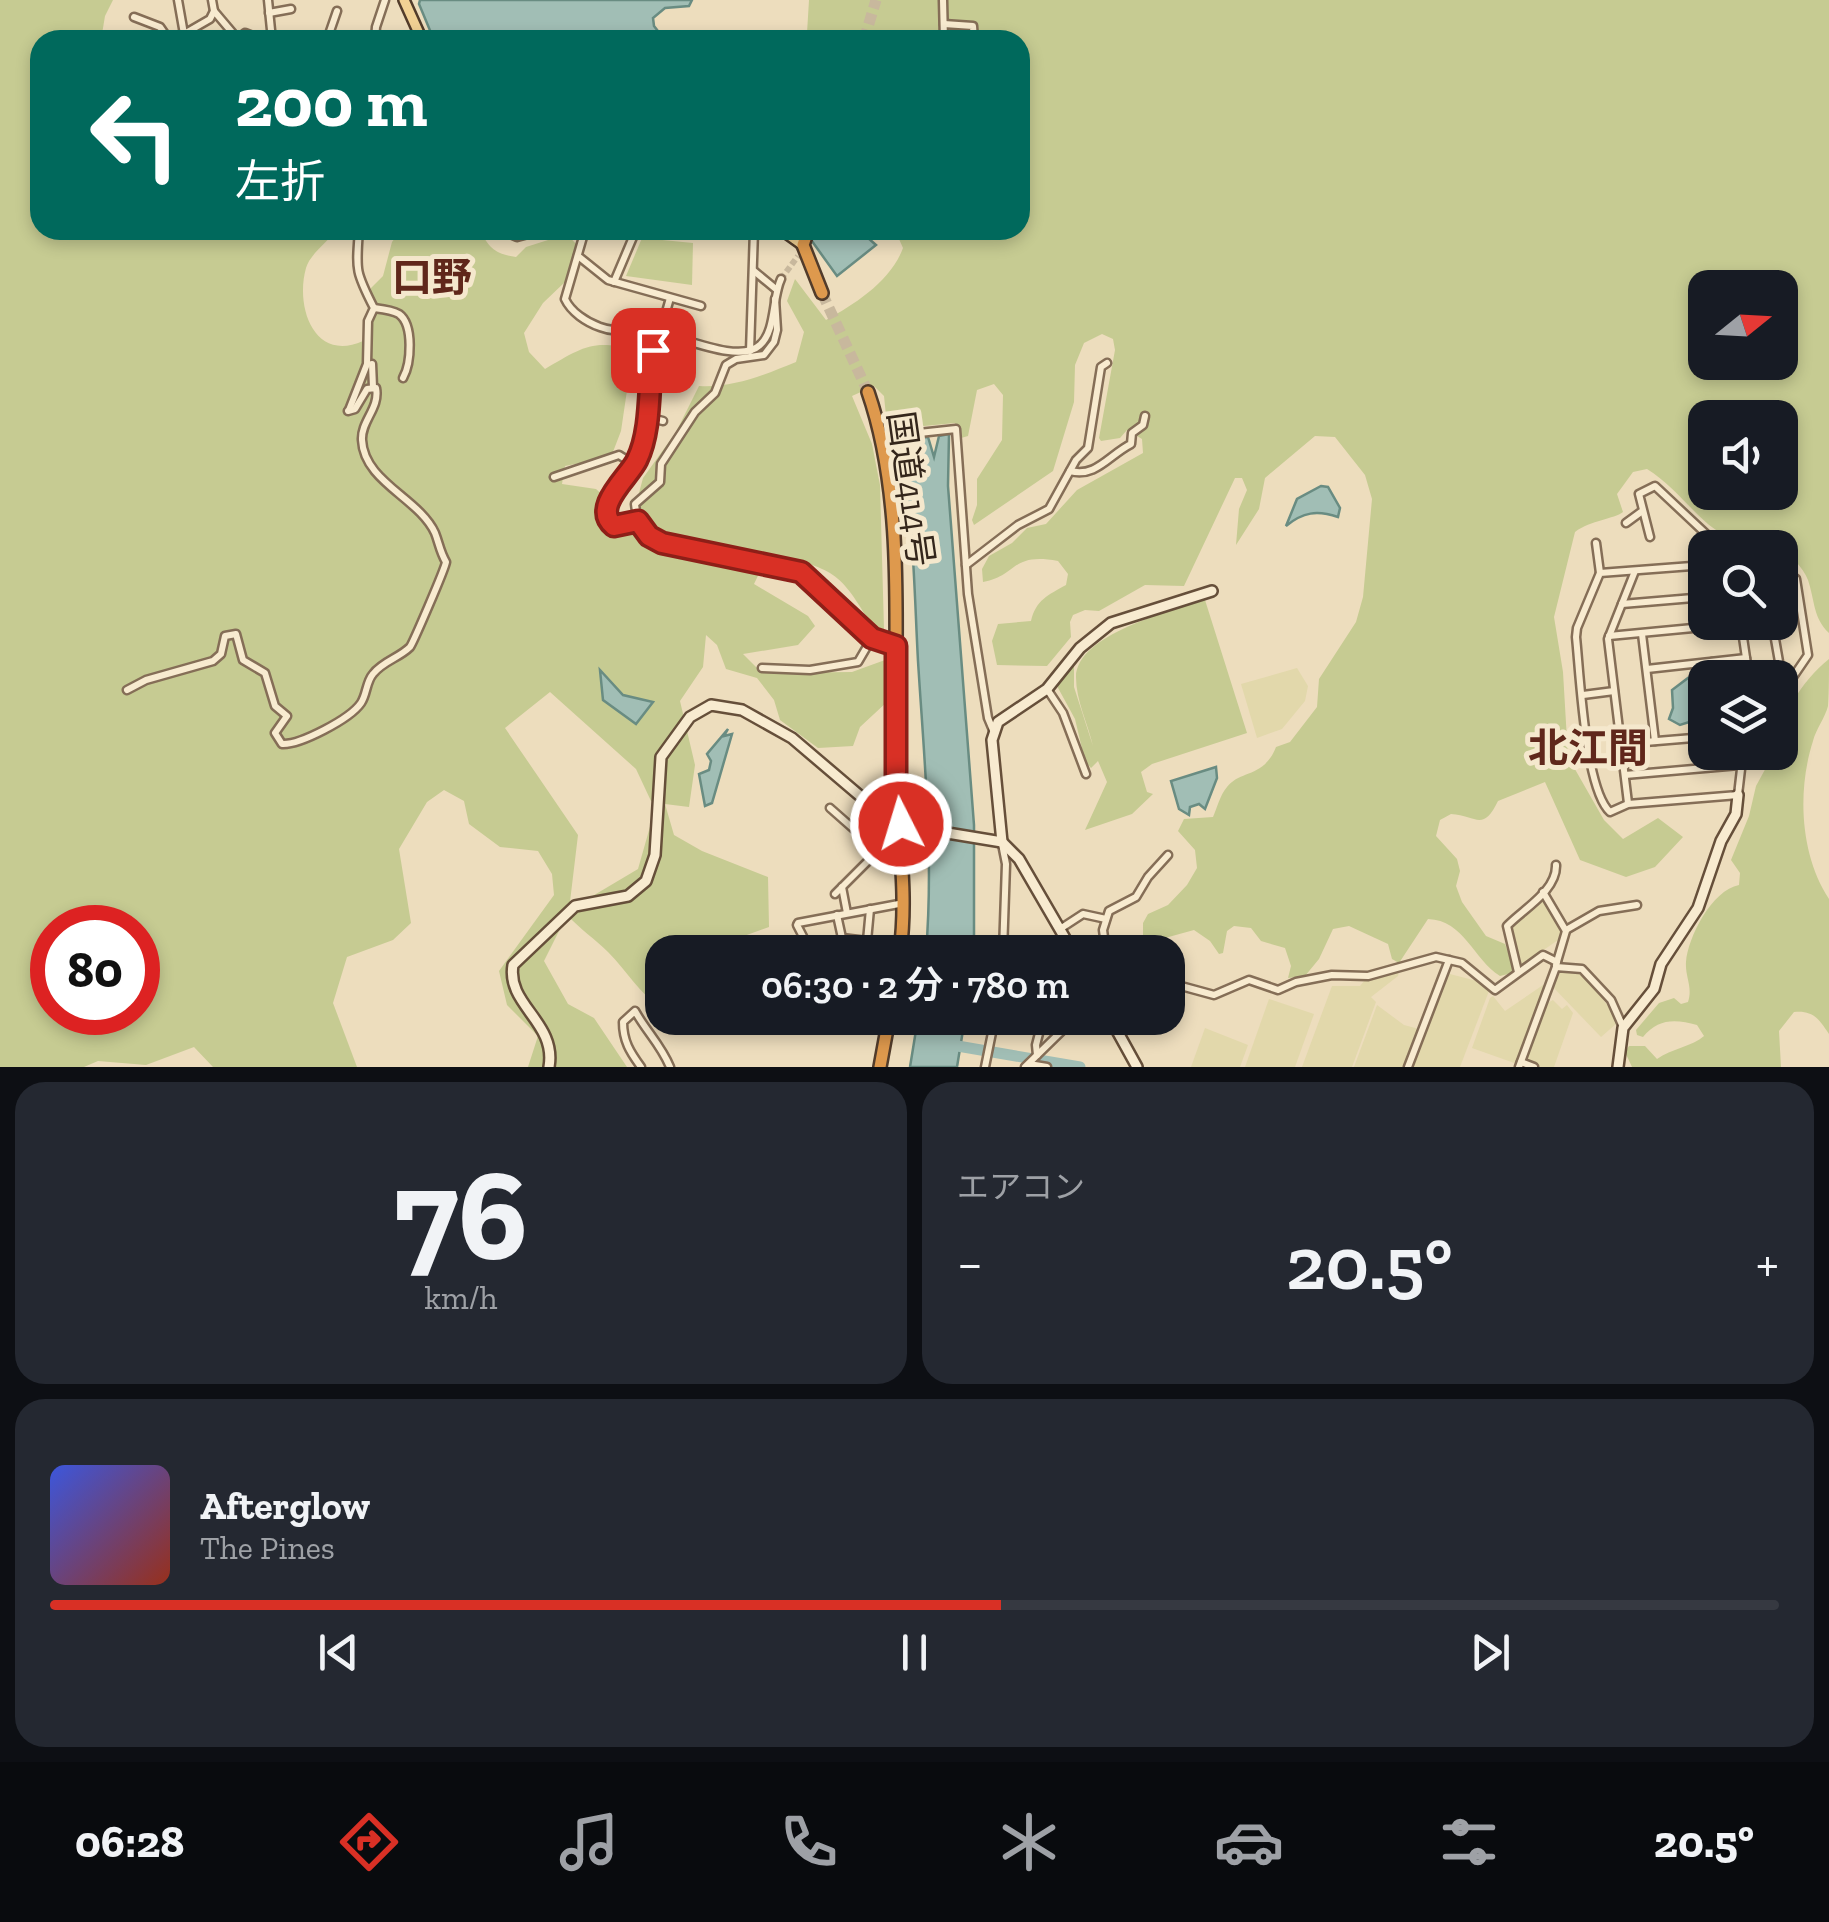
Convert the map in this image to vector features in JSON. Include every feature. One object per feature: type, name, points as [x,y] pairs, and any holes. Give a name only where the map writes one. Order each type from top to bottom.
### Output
[{"type":"highway","points":[[803,242],[822,293]]},
{"type":"highway","name":"国道414号","points":[[868,392],[882,437],[896,580],[896,782],[906,826],[902,844],[901,935]]},
{"type":"highway","points":[[880,1067],[884,1035]]},
{"type":"main road","points":[[404,0],[418,30]]},
{"type":"street","points":[[178,0],[181,30]]},
{"type":"street","points":[[212,0],[214,10],[230,30]]},
{"type":"street","points":[[268,0],[271,30]]},
{"type":"street","points":[[376,30],[385,0]]},
{"type":"street","points":[[943,0],[944,30]]},
{"type":"street","points":[[269,13],[291,9]]},
{"type":"street","points":[[193,30],[210,19],[214,10]]},
{"type":"street","points":[[331,30],[337,12]]},
{"type":"street","points":[[134,17],[162,30]]},
{"type":"street","points":[[235,18],[235,30]]},
{"type":"street","points":[[944,24],[972,26],[973,30]]},
{"type":"street","points":[[357,240],[357,274],[374,308]]},
{"type":"street","points":[[580,240],[565,292],[570,309],[597,326],[614,331],[658,332],[705,348],[750,351],[768,335],[781,279]]},
{"type":"street","points":[[614,282],[632,240]]},
{"type":"street","points":[[750,351],[754,240]]},
{"type":"street","points":[[578,256],[614,282],[702,306]]},
{"type":"street","points":[[753,270],[777,290]]},
{"type":"street","points":[[638,521],[614,526],[607,518],[616,485],[635,465],[643,447],[650,369],[670,298]]},
{"type":"street","points":[[775,299],[774,342],[764,355],[726,364],[715,394],[694,412],[661,464],[660,482],[635,504],[638,521],[649,536],[662,543],[801,572],[872,638],[896,646]]},
{"type":"street","points":[[374,308],[395,312],[406,324],[411,357],[403,378]]},
{"type":"street","points":[[373,388],[367,389],[356,409],[348,411],[366,364],[368,321],[374,308]]},
{"type":"street","points":[[638,344],[642,345],[639,364],[650,369]]},
{"type":"street","points":[[966,565],[1018,525],[1049,509],[1088,448],[1101,367],[1107,363]]},
{"type":"street","points":[[127,690],[158,676],[212,662],[221,654],[225,636],[236,634],[243,660],[267,676],[274,706],[286,716],[275,734],[282,744],[290,744],[328,730],[348,714],[361,702],[374,672],[412,645],[446,562],[434,532],[404,496],[376,473],[368,458],[362,438],[378,399],[373,388],[372,364]]},
{"type":"street","points":[[1070,472],[1082,474],[1099,468],[1131,444],[1132,433],[1143,425],[1146,416]]},
{"type":"street","points":[[647,418],[662,421]]},
{"type":"street","points":[[882,437],[956,429],[968,594],[993,730],[997,841],[1006,864],[1003,935]]},
{"type":"street","points":[[558,477],[618,455],[635,465]]},
{"type":"street","points":[[1650,537],[1639,494],[1656,486],[1702,530]]},
{"type":"street","points":[[1626,523],[1641,512]]},
{"type":"street","points":[[1596,544],[1600,574],[1577,628],[1593,777],[1601,802],[1610,812],[1628,804],[1738,795]]},
{"type":"street","points":[[1600,574],[1688,567]]},
{"type":"street","points":[[1628,804],[1609,636],[1635,571]]},
{"type":"street","points":[[993,730],[1008,714],[1046,689],[1080,648],[1110,624],[1212,591]]},
{"type":"street","points":[[1798,591],[1808,655],[1798,670]]},
{"type":"street","points":[[1622,604],[1688,598]]},
{"type":"street","points":[[1609,636],[1688,629]]},
{"type":"street","points":[[1642,634],[1655,740]]},
{"type":"street","points":[[762,668],[810,670],[858,662],[872,638]]},
{"type":"street","points":[[1729,660],[1746,658],[1743,640]]},
{"type":"street","points":[[1647,668],[1688,664]]},
{"type":"street","points":[[1046,689],[1064,713],[1086,774]]},
{"type":"street","points":[[1582,695],[1614,691]]},
{"type":"street","points":[[549,1067],[549,1040],[516,991],[513,965],[576,906],[628,896],[646,881],[655,855],[661,758],[704,707],[721,705],[768,722],[792,738],[870,807],[906,826],[997,841],[1020,859],[1064,935]]},
{"type":"street","points":[[1621,744],[1688,738]]},
{"type":"street","points":[[1625,775],[1688,770]]},
{"type":"street","points":[[1618,1067],[1623,1028],[1654,989],[1661,964],[1702,901],[1721,841],[1736,814],[1740,770]]},
{"type":"street","points":[[830,808],[881,853]]},
{"type":"street","points":[[834,894],[881,853],[902,844]]},
{"type":"street","points":[[1104,935],[1112,908],[1136,897],[1168,854]]},
{"type":"street","points":[[1518,972],[1508,926],[1543,892],[1556,874],[1556,865]]},
{"type":"street","points":[[842,886],[847,913]]},
{"type":"street","points":[[1543,892],[1566,930]]},
{"type":"street","points":[[802,935],[796,925],[904,903]]},
{"type":"street","points":[[1534,1067],[1520,1064],[1566,930],[1602,910],[1637,905]]},
{"type":"street","points":[[837,916],[842,938],[867,941],[870,909]]},
{"type":"street","points":[[1060,929],[1084,914],[1106,919]]},
{"type":"street","points":[[1185,987],[1214,995],[1249,980],[1278,990],[1296,982],[1332,975],[1368,976],[1436,958],[1470,969],[1495,990],[1542,956],[1556,964],[1582,969],[1610,1000],[1623,1028]]},
{"type":"street","points":[[1408,1067],[1449,960]]},
{"type":"street","points":[[642,1067],[623,1034],[623,1022],[635,1011],[663,1050],[670,1067]]},
{"type":"street","points":[[985,1067],[992,1035]]},
{"type":"street","points":[[1037,1055],[1039,1035]]},
{"type":"street","points":[[1028,1064],[1058,1035]]},
{"type":"street","points":[[1120,1035],[1137,1067]]},
{"type":"street","points":[[1028,1064],[1047,1067]]},
{"type":"shaded area","points":[[1297,668],[1308,686],[1305,701],[1282,729],[1257,738],[1241,684]]},
{"type":"shaded area","points":[[1543,899],[1563,932],[1561,938],[1519,967],[1511,924]]},
{"type":"shaded area","points":[[1562,969],[1581,972],[1608,1006],[1617,1023],[1601,1037],[1552,986]]},
{"type":"shaded area","points":[[1399,971],[1371,997],[1376,1002],[1352,1067],[1302,1067],[1332,986],[1360,986],[1365,980]]},
{"type":"shaded area","points":[[1446,973],[1477,981],[1489,991],[1460,1067],[1411,1067]]},
{"type":"shaded area","points":[[1543,985],[1517,1064],[1472,1048],[1490,998],[1493,996],[1505,1011]]},
{"type":"shaded area","points":[[1269,999],[1314,1014],[1295,1067],[1245,1067]]},
{"type":"shaded area","points":[[1553,1000],[1562,1009],[1567,1005],[1573,1013],[1554,1067],[1540,1067],[1524,1059],[1544,1005]]},
{"type":"shaded area","points":[[1377,1005],[1404,1025],[1419,1029],[1405,1067],[1354,1067]]},
{"type":"shaded area","points":[[1205,1028],[1248,1045],[1240,1067],[1191,1067]]},
{"type":"green space","points":[[0,0],[113,0],[103,30],[30,30],[30,240],[327,240],[308,263],[303,299],[312,327],[321,338],[346,346],[363,341],[371,288],[383,276],[394,240],[485,240],[494,249],[516,257],[526,247],[548,240],[572,240],[576,244],[566,281],[543,303],[524,333],[529,352],[545,369],[596,345],[633,350],[621,431],[611,457],[565,466],[562,484],[596,489],[605,497],[607,526],[630,527],[643,478],[676,432],[699,386],[736,383],[796,362],[804,332],[787,301],[795,279],[826,320],[881,281],[903,248],[899,240],[1030,240],[1030,30],[807,30],[809,0],[1829,0],[1829,633],[1817,615],[1806,575],[1798,565],[1798,530],[1715,530],[1693,510],[1798,510],[1798,400],[1688,400],[1688,505],[1647,469],[1633,472],[1617,494],[1623,512],[1575,532],[1554,617],[1563,672],[1568,757],[1604,820],[1623,839],[1658,818],[1683,837],[1655,867],[1626,877],[1580,860],[1545,782],[1498,801],[1483,819],[1451,814],[1440,820],[1436,836],[1457,859],[1460,871],[1456,886],[1462,902],[1486,936],[1505,944],[1514,968],[1512,973],[1500,976],[1460,933],[1428,919],[1399,963],[1392,959],[1388,944],[1349,926],[1333,929],[1319,959],[1305,976],[1288,978],[1291,966],[1285,948],[1261,941],[1251,928],[1234,926],[1227,931],[1223,953],[1219,954],[1210,941],[1194,930],[1176,935],[1143,935],[1148,914],[1168,905],[1197,868],[1195,850],[1178,831],[1184,819],[1213,817],[1227,787],[1259,769],[1276,747],[1290,742],[1317,707],[1319,679],[1356,622],[1363,597],[1372,499],[1365,475],[1335,437],[1315,436],[1265,478],[1259,509],[1236,545],[1239,509],[1247,490],[1242,478],[1235,478],[1184,586],[1145,585],[1099,611],[1085,610],[1073,615],[1071,637],[1047,666],[997,665],[992,641],[998,624],[1031,621],[1040,603],[1066,585],[1068,574],[1058,561],[1031,560],[983,582],[982,569],[989,556],[1012,543],[1027,528],[1046,524],[1077,490],[1143,453],[1142,439],[1127,430],[1120,438],[1099,438],[1115,350],[1113,339],[1102,334],[1084,343],[1075,365],[1074,402],[1053,471],[974,525],[977,479],[1002,440],[1003,395],[994,384],[977,390],[968,436],[961,438],[955,423],[893,429],[886,416],[884,396],[874,386],[852,396],[872,444],[880,485],[884,629],[873,628],[852,594],[833,575],[769,553],[754,584],[808,616],[815,626],[798,645],[743,654],[762,673],[852,672],[885,660],[890,681],[888,701],[860,727],[853,746],[818,748],[780,720],[774,700],[757,678],[726,669],[717,645],[706,635],[703,667],[680,701],[695,765],[689,807],[665,804],[674,835],[702,851],[768,877],[769,927],[747,935],[645,935],[645,994],[608,952],[567,915],[544,961],[568,1004],[594,1018],[627,1067],[528,1067],[538,1036],[507,1005],[499,971],[554,895],[552,874],[538,851],[500,847],[469,824],[464,801],[444,790],[427,802],[399,849],[411,923],[393,940],[347,957],[333,1003],[357,1067],[213,1067],[194,1047],[146,1065],[98,1061],[84,1067],[0,1067]],"holes":[[[550,692],[636,769],[651,801],[657,802],[638,869],[569,910],[578,835],[505,728]]]},
{"type":"green space","points":[[641,240],[693,243],[692,285],[626,276]]},
{"type":"green space","points":[[1205,600],[1247,733],[1152,764],[1141,772],[1147,792],[1153,794],[1132,814],[1085,830],[1107,782],[1098,761],[1091,768],[1085,761],[1075,719],[1057,686],[1074,664],[1074,687],[1093,746],[1077,686],[1080,662],[1092,648],[1128,626]]},
{"type":"green space","points":[[1829,659],[1828,706],[1814,737],[1803,801],[1812,863],[1829,899],[1829,1034],[1815,1017],[1794,1012],[1779,1031],[1781,1067],[1632,1067],[1625,1052],[1629,1046],[1645,1046],[1657,1059],[1704,1036],[1697,1025],[1682,1022],[1661,1023],[1643,1037],[1636,1030],[1659,1003],[1674,998],[1681,1004],[1688,1002],[1686,962],[1691,940],[1711,905],[1739,885],[1740,873],[1731,860],[1756,786],[1765,770],[1798,770],[1798,695]]},
{"type":"water","points":[[420,0],[692,0],[689,6],[665,8],[653,18],[657,30],[430,30]]},
{"type":"water","points":[[811,240],[870,240],[876,245],[837,276]]},
{"type":"water","points":[[949,434],[948,486],[974,825],[974,935],[927,935],[929,843],[925,770],[910,522],[898,440],[907,439],[916,459],[919,438],[928,437],[934,457],[939,436]]},
{"type":"water","points":[[1321,486],[1328,487],[1340,508],[1338,517],[1310,514],[1286,526],[1297,499]]},
{"type":"water","points":[[600,670],[623,695],[653,702],[636,724],[603,700]]},
{"type":"water","points":[[1688,678],[1688,722],[1680,725],[1669,719],[1672,690]]},
{"type":"water","points":[[728,729],[724,736],[732,734],[712,803],[705,806],[699,774],[709,770],[711,761],[707,754]]},
{"type":"water","points":[[1216,767],[1217,778],[1205,809],[1199,804],[1190,807],[1189,815],[1179,809],[1171,781]]},
{"type":"water","points":[[915,1035],[962,1035],[957,1067],[910,1067]]},
{"type":"waterway","points":[[946,1044],[1080,1067]]},
{"type":"tunnel","points":[[867,30],[876,0]]},
{"type":"tunnel","points":[[781,279],[798,256]]},
{"type":"tunnel","points":[[822,293],[868,392]]},
{"type":"district","name":"口野","points":[[432,277]]},
{"type":"district","name":"北江間","points":[[1588,748]]},
{"type":"route","points":[[653,350],[643,447],[635,465],[611,496],[607,518],[610,524],[638,521],[649,536],[662,543],[801,572],[872,638],[896,646],[896,782],[901,824]]}]
